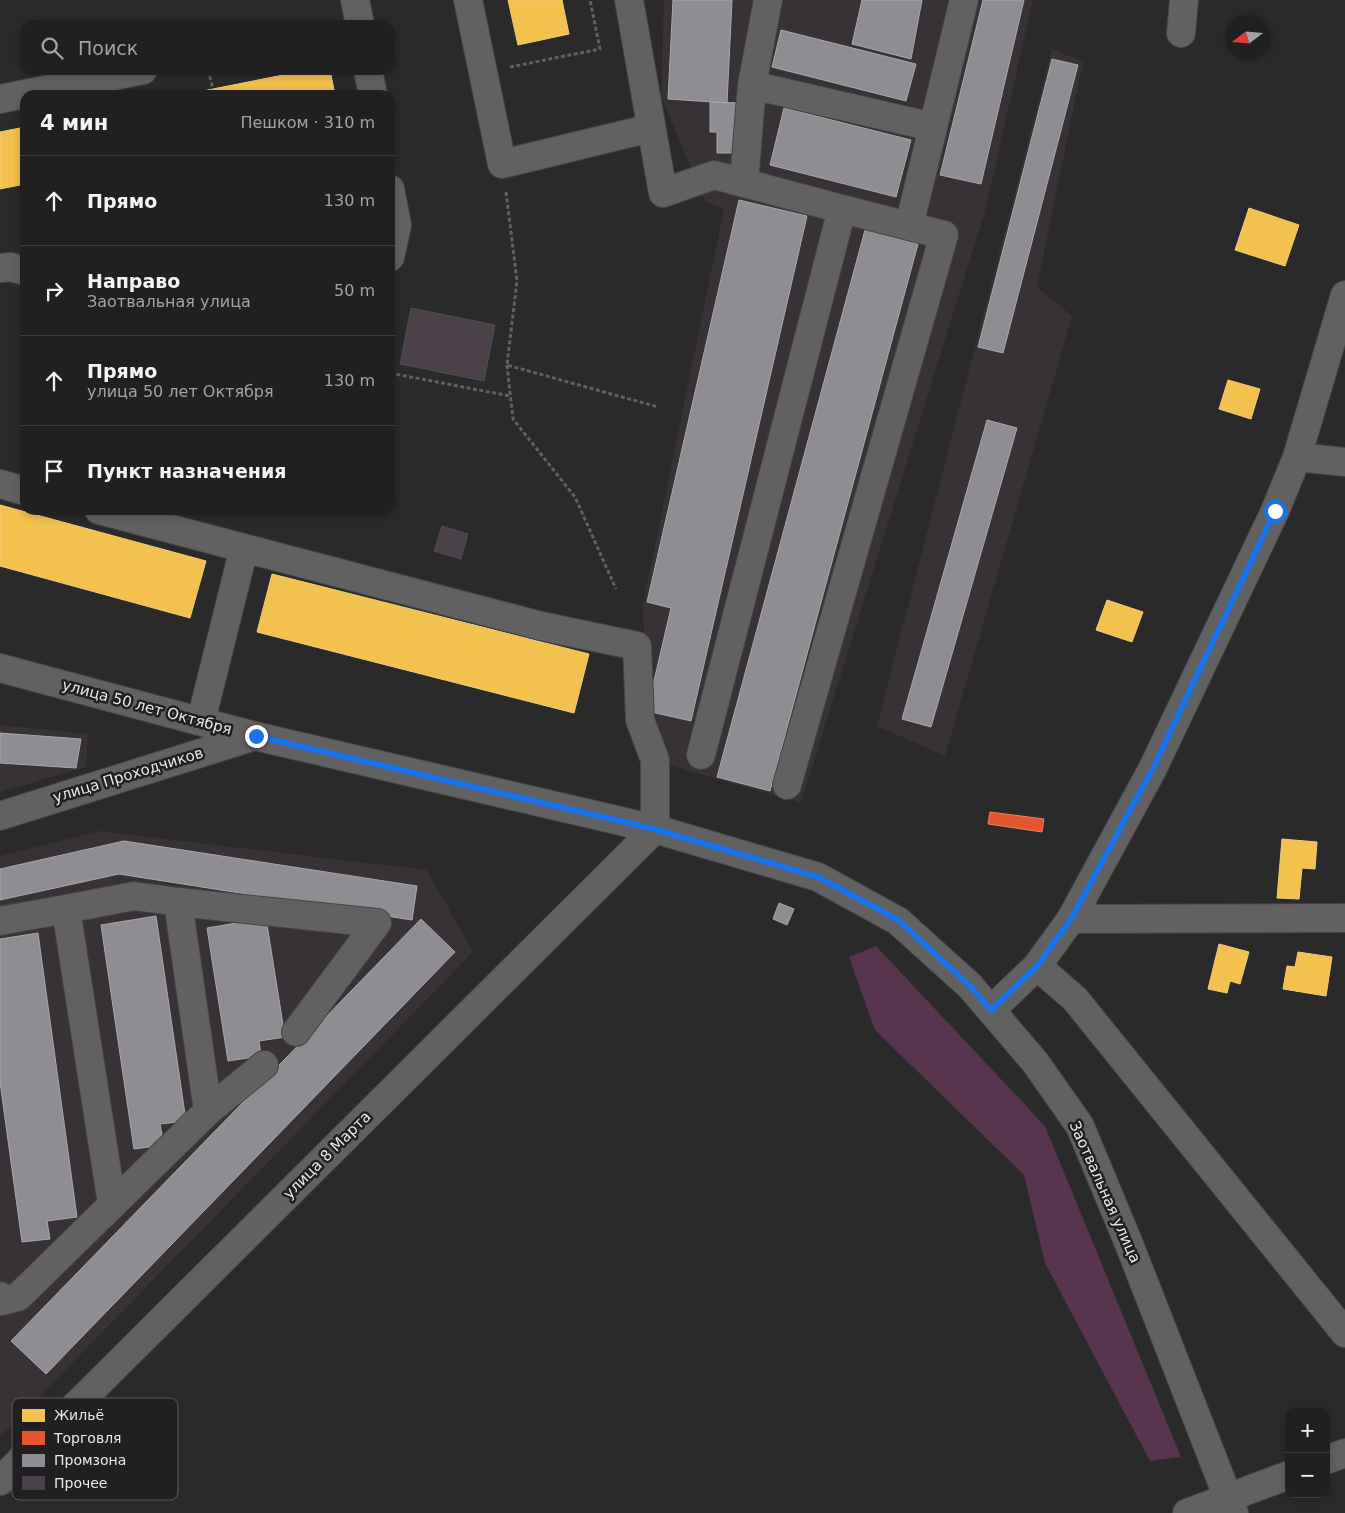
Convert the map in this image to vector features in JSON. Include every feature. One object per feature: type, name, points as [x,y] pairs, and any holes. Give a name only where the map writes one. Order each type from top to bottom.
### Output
[{"type":"street","points":[[355,0],[359,20]]},
{"type":"street","points":[[468,0],[502,164],[651,128]]},
{"type":"street","points":[[629,0],[663,193],[714,175],[944,236],[787,785]]},
{"type":"street","points":[[744,183],[752,85],[768,0]]},
{"type":"street","points":[[909,226],[964,0]]},
{"type":"street","points":[[1181,33],[1184,0]]},
{"type":"street","points":[[44,90],[118,75]]},
{"type":"street","points":[[369,75],[372,90]]},
{"type":"street","points":[[752,85],[933,128]]},
{"type":"street","points":[[0,99],[20,95]]},
{"type":"street","points":[[701,755],[842,209]]},
{"type":"street","points":[[0,268],[11,267],[20,270]]},
{"type":"street","points":[[991,1010],[1037,966],[1071,919],[1153,768],[1275,511],[1297,457],[1345,295]]},
{"type":"street","points":[[1297,457],[1345,462]]},
{"type":"street","points":[[0,484],[20,490]]},
{"type":"street","points":[[118,515],[542,626],[637,646],[640,720],[655,760],[654,829]]},
{"type":"street","points":[[201,721],[244,548]]},
{"type":"street","name":"улица 50 лет Октября","points":[[0,668],[256,736],[654,829],[818,877]]},
{"type":"street","name":"улица Проходчиков","points":[[3,812],[256,736]]},
{"type":"street","name":"улица 8 Марта","points":[[84,1398],[654,829]]},
{"type":"street","name":"Заотвальная улица","points":[[818,877],[898,920],[970,986],[1035,1062],[1080,1126],[1129,1244],[1231,1506]]},
{"type":"street","points":[[0,921],[134,896],[378,924],[296,1032]]},
{"type":"street","points":[[178,902],[208,1111]]},
{"type":"street","points":[[66,909],[112,1204]]},
{"type":"street","points":[[1071,919],[1345,918]]},
{"type":"street","points":[[1037,966],[1075,1000],[1345,1333]]},
{"type":"street","points":[[0,1296],[2,1301],[18,1298],[208,1111],[264,1065]]},
{"type":"street","points":[[1330,1459],[1345,1453]]},
{"type":"street","name":"улица 8 Марта","points":[[0,1482],[12,1470]]},
{"type":"street","points":[[1187,1513],[1231,1506],[1285,1477]]},
{"type":"path","points":[[504,68],[600,49],[590,0]]},
{"type":"path","points":[[209,75],[212,89]]},
{"type":"path","points":[[502,164],[518,281],[507,365],[512,419],[575,497],[616,589]]},
{"type":"path","points":[[507,365],[658,407]]},
{"type":"path","points":[[395,374],[510,396]]},
{"type":"shaded area","points":[[664,0],[1033,0],[985,211],[801,803],[665,764],[645,709],[643,604],[724,209],[705,201],[661,96]]},
{"type":"shaded area","points":[[1052,49],[1083,62],[1037,287],[1072,316],[945,756],[877,726]]},
{"type":"shaded area","points":[[0,725],[88,734],[86,767],[0,792]]},
{"type":"shaded area","points":[[99,831],[427,870],[473,952],[38,1398],[12,1398],[12,1425],[0,1437],[0,856]]},
{"type":"shaded area","points":[[876,946],[1045,1126],[1181,1457],[1150,1461],[1045,1263],[1024,1175],[875,1030],[849,957]]},
{"type":"building: Жильё","points":[[508,0],[562,0],[569,34],[518,45]]},
{"type":"building: Жильё","points":[[283,75],[331,75],[334,90],[208,90]]},
{"type":"building: Жильё","points":[[20,128],[20,185],[0,189],[0,132]]},
{"type":"building: Жильё","points":[[1249,208],[1299,225],[1285,266],[1235,250]]},
{"type":"building: Жильё","points":[[1228,380],[1260,389],[1251,419],[1219,409]]},
{"type":"building: Жильё","points":[[0,505],[20,510],[20,515],[37,515],[206,561],[190,618],[0,566]]},
{"type":"building: Жильё","points":[[272,574],[589,654],[574,713],[257,632]]},
{"type":"building: Жильё","points":[[1107,600],[1143,612],[1132,642],[1096,630]]},
{"type":"building: Жильё","points":[[1282,839],[1317,842],[1315,869],[1302,868],[1299,899],[1277,898]]},
{"type":"building: Жильё","points":[[1219,944],[1249,952],[1240,984],[1230,981],[1227,993],[1208,989]]},
{"type":"building: Жильё","points":[[1298,952],[1332,957],[1326,996],[1283,989],[1287,966],[1295,967]]},
{"type":"building: Торговля","points":[[990,812],[1044,819],[1042,832],[988,824]]},
{"type":"building: Промзона","points":[[673,0],[732,0],[727,103],[668,99]]},
{"type":"building: Промзона","points":[[862,0],[922,0],[911,59],[852,44]]},
{"type":"building: Промзона","points":[[983,0],[1024,0],[981,184],[940,175]]},
{"type":"building: Промзона","points":[[781,30],[916,64],[906,101],[772,67]]},
{"type":"building: Промзона","points":[[1052,59],[1078,65],[1003,353],[978,347]]},
{"type":"building: Промзона","points":[[710,102],[740,103],[740,153],[717,153],[717,132],[710,132]]},
{"type":"building: Промзона","points":[[784,108],[911,140],[896,197],[770,165]]},
{"type":"building: Промзона","points":[[739,200],[807,216],[691,721],[647,711],[671,608],[647,602]]},
{"type":"building: Промзона","points":[[865,230],[918,244],[770,791],[717,777]]},
{"type":"building: Промзона","points":[[987,420],[1017,428],[931,727],[902,719]]},
{"type":"building: Промзона","points":[[0,733],[81,739],[76,768],[0,763]]},
{"type":"building: Промзона","points":[[124,841],[417,886],[412,920],[119,874],[0,900],[0,869]]},
{"type":"building: Промзона","points":[[779,903],[794,909],[787,925],[773,919]]},
{"type":"building: Промзона","points":[[156,916],[186,1121],[160,1124],[164,1145],[134,1149],[101,925]]},
{"type":"building: Промзона","points":[[266,918],[285,1037],[259,1041],[261,1056],[228,1061],[207,928]]},
{"type":"building: Промзона","points":[[421,919],[455,952],[46,1374],[11,1341]]},
{"type":"building: Промзона","points":[[38,933],[77,1217],[47,1221],[50,1239],[22,1242],[0,1082],[0,939]]},
{"type":"building: Прочее","points":[[411,308],[495,325],[484,381],[400,364]]},
{"type":"building: Прочее","points":[[442,526],[468,534],[461,559],[434,551]]},
{"type":"route","points":[[256,736],[654,829],[818,877],[898,920],[970,986],[991,1010],[1037,966],[1071,919],[1153,768],[1275,511]]}]
